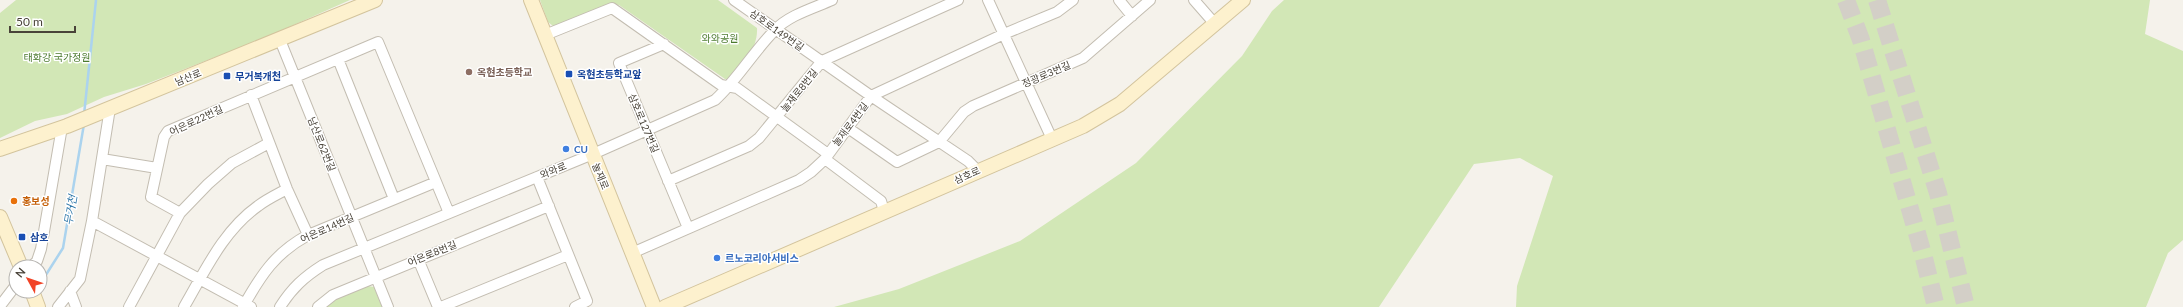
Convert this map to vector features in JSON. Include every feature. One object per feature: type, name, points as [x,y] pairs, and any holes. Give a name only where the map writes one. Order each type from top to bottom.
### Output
[{"type":"main road","name":"남산로","points":[[0,149],[110,108],[375,0]]},
{"type":"main road","name":"눌재로","points":[[531,0],[654,307]]},
{"type":"main road","name":"삼호로","points":[[665,307],[1083,126],[1120,104],[1243,0]]},
{"type":"main road","points":[[0,217],[18,259]]},
{"type":"street","name":"삼호로149번길","points":[[734,0],[871,96],[968,161],[978,171]]},
{"type":"street","name":"와와로","points":[[280,307],[292,289],[304,277],[323,265],[593,154],[710,102],[728,88],[776,30],[786,21],[832,0]]},
{"type":"street","name":"눌재로8번길","points":[[668,181],[749,146],[759,138],[777,118],[822,61],[958,0]]},
{"type":"street","points":[[988,0],[1052,139]]},
{"type":"street","name":"눌재로4번길","points":[[632,253],[799,180],[811,172],[826,156],[871,96],[1004,34],[1057,12],[1073,0]]},
{"type":"street","points":[[1118,0],[1132,16]]},
{"type":"street","name":"정광로3번길","points":[[939,142],[964,112],[1026,82],[1083,58],[1150,0]]},
{"type":"street","points":[[1194,0],[1215,24]]},
{"type":"street","points":[[545,35],[612,8],[721,85],[728,88],[737,88],[826,156],[881,201],[884,211]]},
{"type":"street","name":"남산로62번길","points":[[280,40],[388,307]]},
{"type":"street","name":"어은로22번길","points":[[180,213],[151,197],[164,137],[168,131],[378,42],[436,182]]},
{"type":"street","name":"삼호로127번길","points":[[664,44],[619,63],[688,228]]},
{"type":"street","points":[[338,59],[394,199]]},
{"type":"street","points":[[251,95],[287,189],[308,235]]},
{"type":"street","points":[[58,307],[80,279],[92,221],[110,108]]},
{"type":"street","points":[[37,259],[41,249],[64,126]]},
{"type":"street","points":[[848,128],[897,162],[939,142]]},
{"type":"street","points":[[129,307],[180,213],[208,184],[232,163],[269,143]]},
{"type":"street","points":[[102,159],[157,168]]},
{"type":"street","points":[[537,177],[587,301],[575,307]]},
{"type":"street","points":[[436,182],[449,213]]},
{"type":"street","name":"어은로14번길","points":[[246,306],[266,268],[281,253],[308,235],[436,182]]},
{"type":"street","points":[[184,307],[222,241],[259,205],[287,189]]},
{"type":"street","name":"어은로8번길","points":[[318,307],[332,295],[549,206]]},
{"type":"street","points":[[92,221],[200,279],[246,306]]},
{"type":"street","points":[[442,307],[568,255]]},
{"type":"street","points":[[418,259],[438,307]]},
{"type":"street","points":[[70,291],[76,307]]},
{"type":"street","points":[[0,306],[8,296]]},
{"type":"green space","name":"태화강 국가정원","points":[[16,0],[350,0],[262,39],[146,84],[104,97],[67,114],[35,121],[0,138],[0,13]]},
{"type":"green space","name":"와와공원","points":[[540,0],[718,0],[757,28],[757,36],[755,43],[745,61],[731,79],[725,79],[619,5],[612,4],[553,26],[548,22]]},
{"type":"green space","points":[[1284,0],[2150,0],[2145,34],[2183,51],[2183,240],[2168,253],[2146,307],[1516,307],[1517,286],[1553,176],[1520,158],[1474,164],[1379,307],[834,307],[899,289],[1020,241],[1136,163],[1242,56],[1272,11]]},
{"type":"green space","points":[[368,286],[374,287],[382,307],[326,307],[335,300]]},
{"type":"waterway","name":"무거천","points":[[84,115],[96,0]]},
{"type":"waterway","name":"무거천","points":[[48,272],[63,248],[84,124]]},
{"type":"tunnel","points":[[1846,0],[1861,40],[1923,254],[1936,307]]},
{"type":"tunnel","points":[[1877,0],[1938,193],[1966,307]]},
{"type":"place","name":"옥현초등학교","points":[[469,72]]},
{"type":"place","name":"옥현초등학교앞","points":[[569,74]]},
{"type":"place","name":"무거복개천","points":[[227,76]]},
{"type":"place","name":"CU","points":[[566,149]]},
{"type":"place","name":"홍보성","points":[[14,201]]},
{"type":"place","name":"삼호","points":[[22,237]]},
{"type":"place","name":"르노코리아서비스","points":[[717,258]]}]
